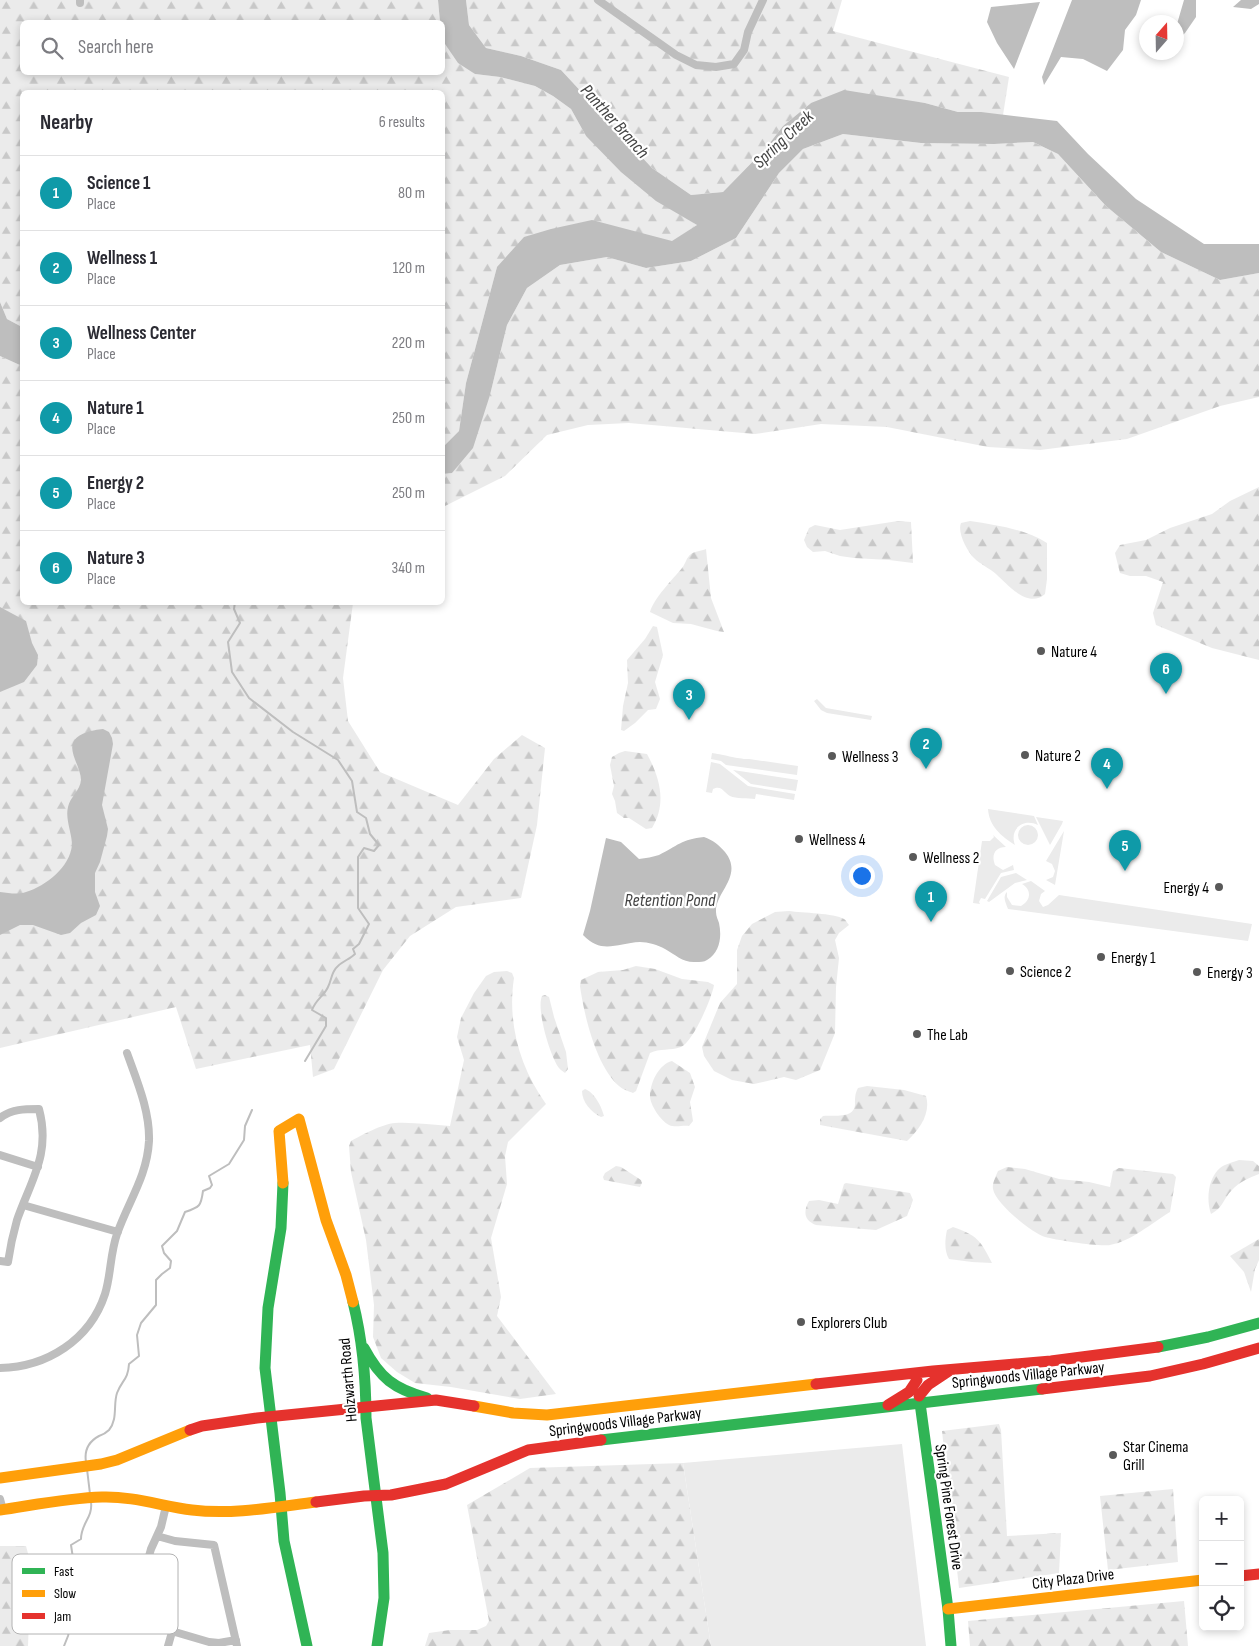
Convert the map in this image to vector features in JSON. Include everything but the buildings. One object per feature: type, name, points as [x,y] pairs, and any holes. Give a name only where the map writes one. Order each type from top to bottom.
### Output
[{"type":"main road","name":"Holzwarth Road","points":[[271,1417],[265,1368],[265,1344],[268,1308],[281,1228],[283,1179],[279,1131],[299,1119],[326,1220],[353,1296],[360,1340],[366,1418],[383,1553],[384,1598],[377,1646]]},
{"type":"main road","name":"Springwoods Village Parkway","points":[[0,1478],[117,1460],[178,1434],[202,1426],[226,1422],[436,1400],[513,1413],[547,1415],[917,1377],[950,1370],[1050,1361],[1163,1346],[1208,1337],[1259,1323]]},
{"type":"main road","points":[[360,1340],[375,1368],[390,1383],[407,1393],[436,1400]]},
{"type":"main road","name":"Springwoods Village Parkway","points":[[1,1506],[103,1497],[216,1512],[391,1495],[446,1484],[528,1450],[884,1407],[920,1400],[1150,1376],[1203,1364],[1259,1348]]},
{"type":"main road","points":[[920,1400],[921,1391],[926,1386],[950,1370]]},
{"type":"main road","points":[[884,1407],[910,1392],[915,1386],[917,1377]]},
{"type":"main road","name":"Spring Pine Forest Drive","points":[[920,1400],[948,1609],[951,1646]]},
{"type":"main road","points":[[271,1417],[284,1541],[307,1646]]},
{"type":"main road","points":[[1244,1576],[1259,1574]]},
{"type":"main road","name":"City Plaza Drive","points":[[948,1609],[1199,1580]]},
{"type":"street","points":[[598,0],[676,55],[696,65],[716,67],[734,64],[744,50],[748,32],[763,0]]},
{"type":"street","points":[[0,1368],[18,1367],[47,1357],[67,1347],[84,1332],[97,1313],[105,1293],[118,1232],[141,1182],[146,1164],[149,1140],[147,1118],[142,1097],[127,1053]]},
{"type":"street","points":[[0,1118],[19,1109],[39,1109],[42,1121],[43,1142],[38,1167],[4,1261]]},
{"type":"street","points":[[0,1155],[38,1167]]},
{"type":"street","points":[[23,1205],[118,1232]]},
{"type":"street","name":"Spring Pine Forest Drive","points":[[917,1377],[920,1400]]},
{"type":"street","points":[[149,1554],[161,1527],[166,1506]]},
{"type":"street","points":[[157,1536],[175,1541],[214,1545],[236,1643],[209,1642],[178,1634]]},
{"type":"green space","points":[[0,0],[438,0],[440,20],[20,20],[20,75],[445,75],[445,43],[475,74],[500,77],[535,86],[553,96],[571,109],[586,136],[680,214],[697,225],[672,242],[653,237],[497,267],[466,383],[459,431],[445,445],[445,90],[20,90],[20,326],[7,319],[0,302]]},
{"type":"green space","points":[[466,0],[842,0],[833,31],[1009,77],[1003,115],[958,112],[925,103],[904,101],[811,103],[783,126],[766,148],[723,192],[691,195],[652,168],[561,70],[521,56],[486,48],[469,25]]},
{"type":"green space","points":[[843,134],[921,143],[994,144],[1033,142],[1058,154],[1106,206],[1161,252],[1220,280],[1259,273],[1259,397],[1220,406],[1127,439],[1040,450],[988,447],[887,427],[821,424],[755,434],[629,423],[588,425],[547,435],[505,476],[445,506],[445,474],[452,473],[490,395],[507,325],[527,288],[560,265],[607,257],[646,268],[691,261],[736,238],[779,173],[803,149]]},
{"type":"green space","points":[[0,356],[20,365],[20,605],[353,605],[343,678],[348,721],[380,772],[458,805],[494,759],[522,735],[545,748],[537,825],[521,898],[456,907],[410,936],[383,970],[334,1069],[313,1077],[310,1045],[196,1069],[176,1007],[0,1048]]},
{"type":"green space","points":[[1259,487],[1259,660],[1212,648],[1156,625],[1153,613],[1163,582],[1146,576],[1130,576],[1120,573],[1115,553],[1120,545],[1146,540],[1170,528],[1212,514],[1230,501]]},
{"type":"green space","points":[[898,521],[911,522],[913,563],[854,558],[825,551],[813,552],[807,547],[804,540],[809,528],[815,525],[840,530]]},
{"type":"green space","points":[[970,521],[1020,531],[1047,543],[1045,594],[1039,598],[1032,599],[1019,594],[974,558],[968,551],[960,531],[961,523]]},
{"type":"green space","points":[[706,549],[711,598],[724,632],[691,624],[673,623],[650,612],[660,595],[682,568],[689,556],[694,552]]},
{"type":"green space","points":[[653,626],[657,627],[663,655],[655,682],[660,699],[656,709],[648,710],[624,731],[621,730],[623,706],[628,683],[627,660],[645,639]]},
{"type":"green space","points":[[817,699],[826,708],[872,716],[871,720],[827,713],[821,710],[814,701]]},
{"type":"green space","points":[[625,751],[647,754],[655,772],[660,791],[660,800],[657,819],[652,828],[646,829],[617,813],[612,794],[614,786],[610,765],[612,757]]},
{"type":"green space","points":[[712,753],[798,766],[797,775],[726,765],[721,761],[711,759]]},
{"type":"green space","points":[[711,762],[720,764],[748,786],[795,794],[794,800],[756,794],[755,799],[735,798],[718,788],[713,789],[712,793],[706,792]]},
{"type":"green space","points":[[733,770],[798,780],[796,791],[751,784]]},
{"type":"green space","points":[[988,809],[1034,816],[1038,825],[1027,823],[1019,826],[1014,834],[1015,845],[1005,838],[993,825]]},
{"type":"green space","points":[[1036,817],[1063,821],[1050,845]]},
{"type":"green space","points":[[1028,825],[1035,828],[1038,835],[1035,842],[1028,845],[1021,842],[1018,835],[1021,828]]},
{"type":"green space","points":[[1064,831],[1055,885],[1046,880],[1053,877],[1055,871],[1052,864],[1046,861]]},
{"type":"green space","points":[[993,835],[1006,847],[999,848],[995,852],[993,858],[995,865],[1003,870],[1013,865],[1014,870],[1001,873],[985,899],[981,898],[980,904],[973,903],[982,841],[990,841],[994,837]]},
{"type":"green space","points":[[1016,873],[1027,880],[1015,883],[989,902],[987,901],[1001,877]]},
{"type":"green space","points":[[1031,881],[1045,891],[1041,894],[1039,901],[1043,907],[1059,895],[1252,924],[1248,941],[1008,909],[1005,902],[1007,892],[1007,897],[1012,905],[1021,906],[1027,901],[1029,895],[1029,892],[1022,884]]},
{"type":"green space","points":[[789,911],[839,917],[844,919],[849,925],[839,933],[835,940],[839,958],[835,1033],[820,1070],[796,1080],[784,1077],[754,1084],[732,1080],[714,1071],[704,1056],[702,1047],[720,1003],[737,984],[737,950],[742,936],[752,924],[775,912]]},
{"type":"green space","points":[[636,966],[655,969],[682,979],[708,982],[714,985],[706,1009],[691,1037],[681,1047],[650,1053],[636,1091],[633,1093],[619,1086],[604,1066],[592,1039],[580,986],[581,980],[598,972],[623,970]]},
{"type":"green space","points":[[507,971],[512,973],[514,978],[512,1012],[518,1044],[529,1075],[546,1104],[508,1142],[505,1156],[507,1184],[491,1238],[501,1297],[497,1316],[556,1394],[520,1399],[415,1383],[397,1372],[381,1358],[373,1337],[374,1305],[366,1240],[351,1172],[349,1146],[351,1141],[384,1125],[409,1123],[450,1126],[464,1060],[457,1037],[461,1018],[474,993],[486,976],[494,972]]},
{"type":"green space","points":[[542,996],[549,997],[566,1052],[568,1069],[565,1073],[559,1069],[555,1062],[542,1021],[541,1002]]},
{"type":"green space","points":[[672,1061],[690,1073],[695,1087],[690,1102],[693,1121],[689,1126],[674,1126],[666,1123],[656,1112],[650,1100],[652,1085],[656,1075],[663,1066]]},
{"type":"green space","points":[[867,1086],[904,1090],[926,1096],[926,1115],[907,1141],[820,1125],[820,1119],[823,1116],[843,1115],[851,1112],[854,1109],[858,1088]]},
{"type":"green space","points":[[585,1089],[597,1100],[604,1116],[597,1115],[588,1106],[582,1095],[582,1091]]},
{"type":"green space","points":[[1239,1160],[1253,1161],[1259,1166],[1259,1174],[1244,1180],[1235,1187],[1221,1206],[1211,1214],[1208,1196],[1213,1177],[1222,1167]]},
{"type":"green space","points":[[616,1166],[621,1167],[641,1180],[640,1187],[604,1180],[605,1173]]},
{"type":"green space","points":[[1007,1167],[1025,1169],[1059,1179],[1089,1182],[1110,1187],[1113,1171],[1119,1168],[1173,1174],[1176,1177],[1170,1212],[1126,1240],[1110,1245],[1097,1245],[1045,1237],[1015,1217],[1000,1202],[993,1189],[998,1171]]},
{"type":"green space","points":[[844,1184],[910,1193],[913,1200],[907,1216],[876,1230],[816,1225],[809,1221],[805,1212],[809,1201],[819,1200],[838,1204]]},
{"type":"green space","points":[[953,1227],[973,1236],[985,1249],[992,1263],[949,1259],[946,1249],[946,1237],[947,1230]]},
{"type":"green space","points":[[1259,1239],[1259,1260],[1255,1269],[1251,1292],[1244,1272],[1230,1256]]},
{"type":"green space","points":[[999,1424],[1001,1430],[1007,1536],[1061,1533],[1059,1573],[959,1588],[942,1431]]},
{"type":"green space","points":[[902,1444],[926,1646],[711,1646],[683,1463]]},
{"type":"green space","points":[[683,1463],[711,1646],[425,1646],[429,1633],[450,1630],[477,1630],[486,1626],[489,1621],[467,1505],[530,1468]]},
{"type":"green space","points":[[1173,1489],[1178,1562],[1108,1570],[1100,1496]]},
{"type":"green space","points":[[0,1546],[26,1546],[28,1554],[12,1554],[12,1634],[28,1634],[28,1646],[0,1646]]},
{"type":"green space","points":[[1184,1601],[1188,1646],[970,1646],[968,1621]]},
{"type":"water","name":"Spring Creek","points":[[438,0],[466,0],[469,25],[486,48],[521,56],[561,70],[652,168],[691,195],[723,192],[766,148],[783,126],[811,103],[844,90],[925,103],[958,112],[981,112],[1057,121],[1088,154],[1136,199],[1204,244],[1259,244],[1259,273],[1220,280],[1161,252],[1106,206],[1058,154],[1033,142],[994,144],[921,143],[843,134],[803,149],[779,173],[736,238],[691,261],[646,268],[607,257],[560,265],[527,288],[507,325],[490,395],[473,448],[452,473],[445,474],[445,445],[459,431],[466,383],[497,267],[524,237],[592,220],[672,241],[697,225],[656,201],[621,172],[586,136],[571,109],[553,96],[535,86],[500,77],[475,74],[458,63],[445,44],[445,20],[440,20]]},
{"type":"water","points":[[1072,0],[1141,0],[1136,15],[1125,30],[1123,50],[1107,71],[1083,59],[1061,57],[1044,85],[1042,77]]},
{"type":"water","points":[[1184,0],[1196,0],[1196,17],[1184,34],[1184,15],[1180,15]]},
{"type":"water","points":[[1241,0],[1259,0],[1259,4],[1251,9],[1233,7]]},
{"type":"water","points":[[1040,2],[1014,69],[997,43],[987,22],[991,7]]},
{"type":"water","points":[[0,302],[7,319],[20,326],[20,365],[0,356]]},
{"type":"water","points":[[0,607],[26,621],[32,643],[38,655],[37,665],[24,682],[0,692]]},
{"type":"water","points":[[103,729],[109,732],[113,744],[102,805],[108,829],[100,862],[95,873],[95,892],[100,906],[96,915],[81,923],[70,933],[61,935],[33,925],[20,925],[0,935],[0,892],[13,894],[34,889],[49,880],[67,861],[72,845],[67,816],[68,807],[81,780],[72,747],[73,743],[82,734]]},
{"type":"water","name":"Retention Pond","points":[[704,837],[716,843],[725,852],[730,861],[731,869],[727,884],[717,905],[716,913],[720,928],[720,939],[715,953],[711,957],[703,962],[691,962],[683,960],[650,943],[640,942],[603,946],[597,945],[583,935],[606,838],[621,842],[639,859],[659,855],[685,841]]},
{"type":"waterway","points":[[235,605],[234,609],[240,623],[228,642],[232,672],[249,698],[293,732],[338,760],[352,781],[357,812],[366,818],[370,834],[379,845],[374,851],[364,848],[358,857],[358,908],[369,924],[359,944],[353,949],[355,954],[336,968],[326,990],[312,1010],[326,1018],[326,1026],[305,1061]]},
{"type":"waterway","points":[[86,1462],[86,1450],[90,1444],[112,1426],[117,1393],[126,1377],[129,1364],[139,1356],[137,1335],[141,1323],[156,1305],[156,1280],[170,1268],[171,1261],[164,1253],[162,1246],[177,1231],[185,1212],[199,1205],[203,1191],[212,1185],[209,1176],[229,1164],[244,1140],[245,1126],[252,1110]]},
{"type":"waterway","points":[[87,1469],[90,1494]]},
{"type":"waterway","points":[[72,1554],[71,1545],[81,1539],[90,1512],[91,1502]]},
{"type":"waterway","points":[[64,1646],[68,1634]]},
{"type":"traffic: fast","points":[[283,1183],[281,1228],[268,1308],[265,1368],[284,1541],[307,1646]]},
{"type":"traffic: fast","points":[[353,1302],[363,1360],[366,1418],[383,1553],[384,1598],[377,1646]]},
{"type":"traffic: fast","points":[[1158,1347],[1208,1337],[1259,1323]]},
{"type":"traffic: fast","points":[[364,1348],[382,1375],[389,1381],[405,1391],[427,1398]]},
{"type":"traffic: fast","points":[[601,1440],[1042,1389]]},
{"type":"traffic: fast","points":[[920,1403],[948,1609],[951,1646]]},
{"type":"traffic: slow","points":[[283,1183],[279,1131],[299,1119],[326,1220],[346,1275],[353,1302]]},
{"type":"traffic: slow","points":[[474,1406],[513,1413],[547,1415],[816,1384]]},
{"type":"traffic: slow","points":[[0,1478],[101,1464],[117,1460],[190,1430]]},
{"type":"traffic: slow","points":[[0,1510],[64,1500],[102,1497],[124,1498],[192,1510],[223,1512],[316,1502]]},
{"type":"traffic: slow","points":[[948,1609],[1199,1580]]},
{"type":"traffic: jam","points":[[816,1384],[933,1371],[1051,1361],[1158,1347]]},
{"type":"traffic: jam","points":[[1042,1389],[1150,1376],[1203,1364],[1259,1348]]},
{"type":"traffic: jam","points":[[919,1396],[928,1385],[949,1371]]},
{"type":"traffic: jam","points":[[888,1405],[909,1392],[917,1380]]},
{"type":"traffic: jam","points":[[190,1430],[202,1426],[257,1418],[436,1400],[474,1406]]},
{"type":"traffic: jam","points":[[316,1502],[364,1496],[391,1495],[446,1484],[528,1450],[601,1440]]},
{"type":"traffic: jam","points":[[1244,1576],[1259,1574]]},
{"type":"place","name":"Nature 4","points":[[1041,651]]},
{"type":"place","name":"Nature 3","points":[[1166,694]]},
{"type":"place","name":"Wellness Center","points":[[689,720]]},
{"type":"place","name":"Nature 2","points":[[1025,755]]},
{"type":"place","name":"Wellness 3","points":[[832,756]]},
{"type":"place","name":"Wellness 1","points":[[926,769]]},
{"type":"place","name":"Nature 1","points":[[1107,789]]},
{"type":"place","name":"Wellness 4","points":[[799,839]]},
{"type":"place","name":"Wellness 2","points":[[913,857]]},
{"type":"place","name":"Energy 2","points":[[1125,871]]},
{"type":"place","name":"Energy 4","points":[[1219,887]]},
{"type":"place","name":"Science 1","points":[[931,922]]},
{"type":"place","name":"Energy 1","points":[[1101,957]]},
{"type":"place","name":"Science 2","points":[[1010,971]]},
{"type":"place","name":"Energy 3","points":[[1197,972]]},
{"type":"place","name":"The Lab","points":[[917,1034]]},
{"type":"place","name":"Explorers Club","points":[[801,1322]]},
{"type":"place","name":"Star Cinema Grill","points":[[1113,1455]]},
{"type":"water label","name":"Panther Branch","points":[[615,121]]}]
